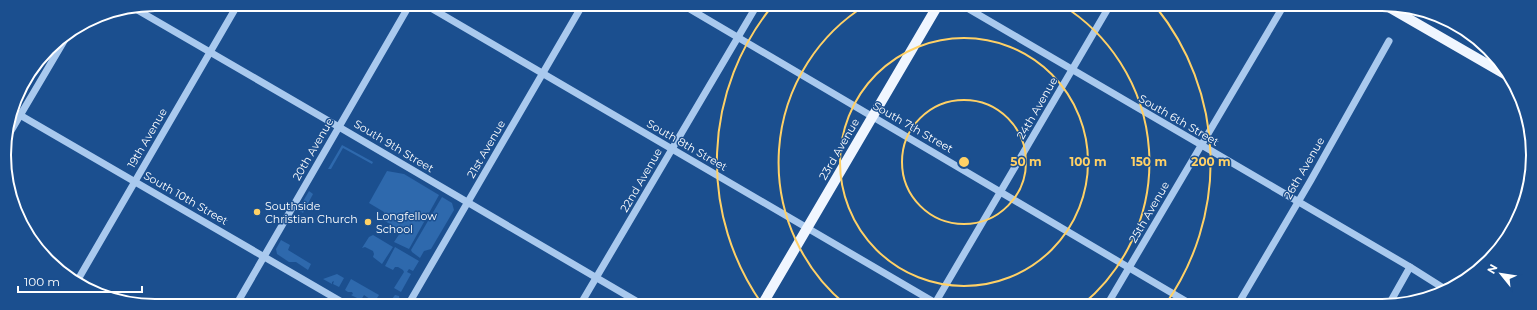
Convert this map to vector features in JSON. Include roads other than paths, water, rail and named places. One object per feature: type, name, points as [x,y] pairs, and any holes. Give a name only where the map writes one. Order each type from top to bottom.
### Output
[{"type":"main road","name":"23rd Avenue","points":[[766,299],[934,11]]},
{"type":"main road","points":[[1396,12],[1499,71]]},
{"type":"street","name":"19th Avenue","points":[[79,277],[234,11]]},
{"type":"street","name":"20th Avenue","points":[[240,299],[406,11]]},
{"type":"street","name":"South 8th Street","points":[[436,11],[926,299]]},
{"type":"street","name":"21st Avenue","points":[[412,299],[579,11]]},
{"type":"street","name":"South 7th Street","points":[[695,11],[1182,299]]},
{"type":"street","name":"22nd Avenue","points":[[584,299],[753,11]]},
{"type":"street","name":"South 6th Street","points":[[972,11],[1441,286]]},
{"type":"street","name":"24th Avenue","points":[[939,299],[1106,11]]},
{"type":"street","name":"25th Avenue","points":[[1110,299],[1280,11]]},
{"type":"street","name":"South 9th Street","points":[[140,12],[633,299]]},
{"type":"street","name":"26th Avenue","points":[[1241,299],[1389,41]]},
{"type":"street","points":[[14,126],[59,48]]},
{"type":"street","name":"South 10th Street","points":[[20,115],[337,299]]},
{"type":"street","points":[[1392,299],[1410,267]]},
{"type":"place","name":"Southside Christian Church","points":[[257,212]]},
{"type":"place","name":"Longfellow School","points":[[368,222]]}]
